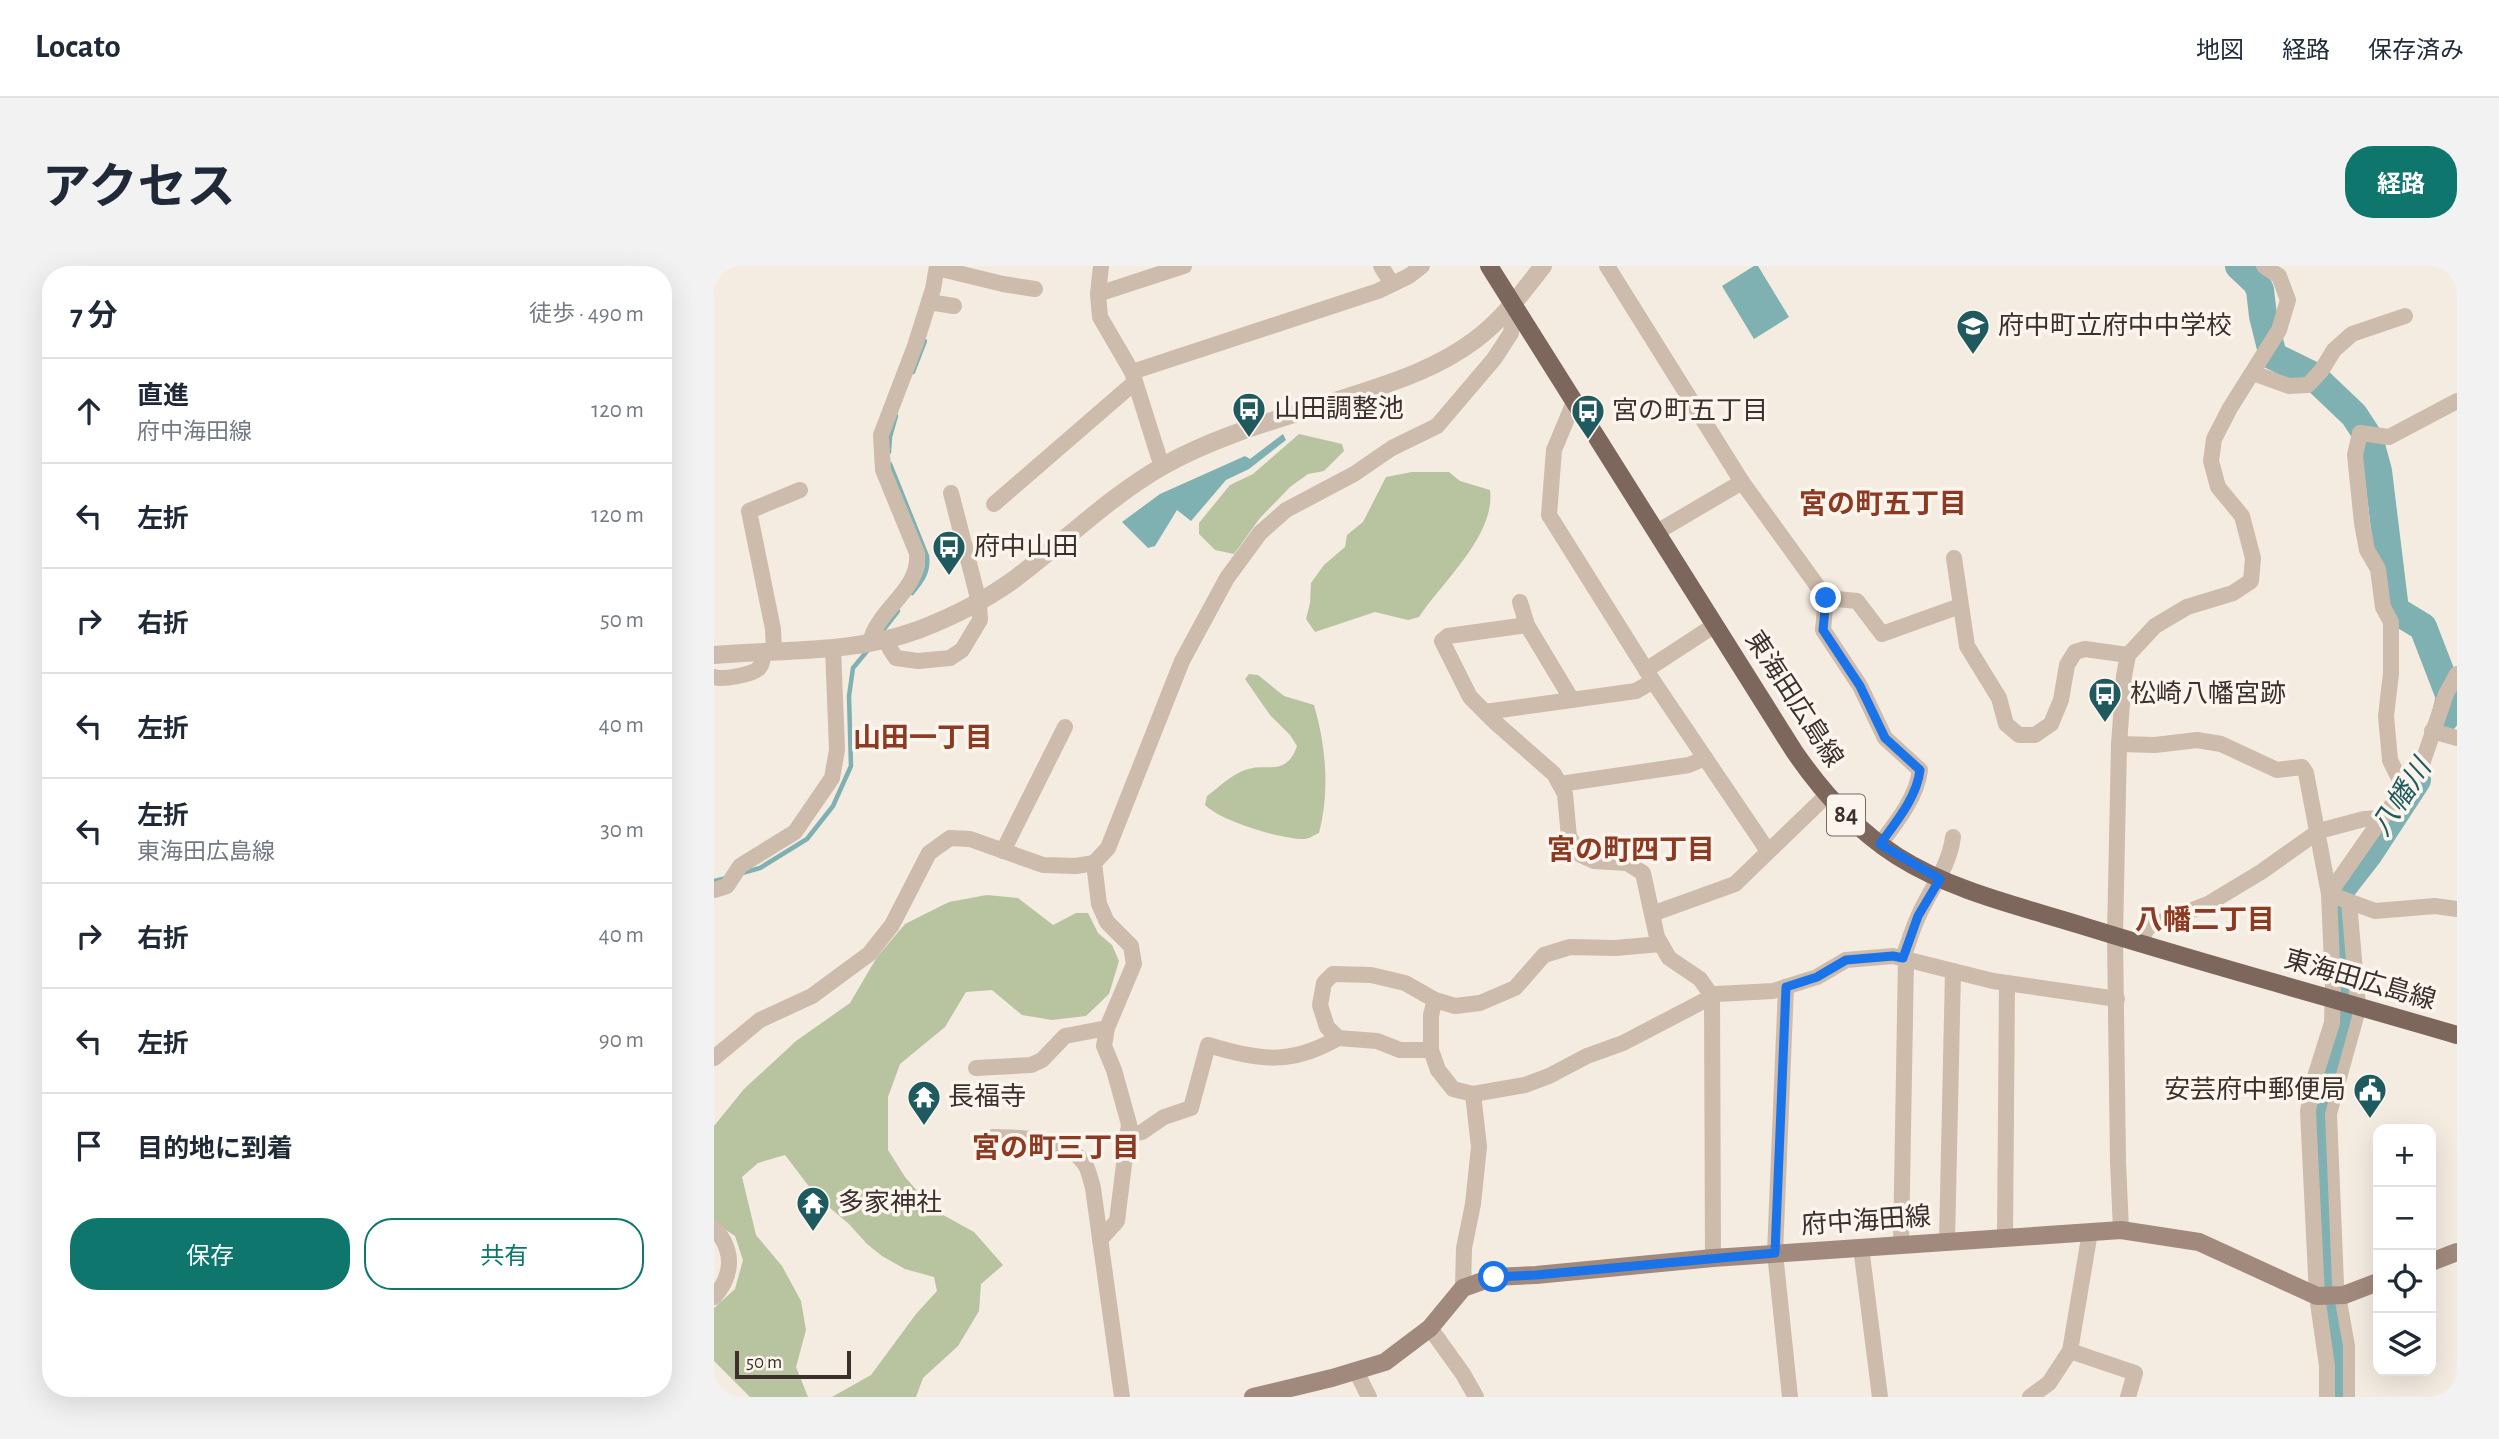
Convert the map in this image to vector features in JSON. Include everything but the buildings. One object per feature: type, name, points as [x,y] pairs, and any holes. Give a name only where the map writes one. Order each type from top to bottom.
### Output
[{"type":"main road","name":"東海田広島線","points":[[1489,266],[1794,751],[1847,817],[1880,844],[1940,879],[1975,892],[2115,936],[2457,1035]]},
{"type":"main road","name":"府中海田線","points":[[1463,1288],[1494,1277],[1775,1253],[2121,1230],[2199,1242],[2317,1296],[2340,1296],[2373,1284]]},
{"type":"main road","points":[[2436,1260],[2457,1252]]},
{"type":"main road","points":[[1253,1397],[1385,1362],[1430,1328],[1463,1288]]},
{"type":"street","points":[[1101,266],[1098,307],[1103,324],[1134,377],[1162,467]]},
{"type":"street","points":[[1098,294],[1184,266]]},
{"type":"street","points":[[1381,266],[1392,284]]},
{"type":"street","points":[[994,504],[1134,377],[1378,291],[1409,276],[1422,266]]},
{"type":"street","points":[[714,656],[833,648],[879,641],[929,625],[979,601],[1014,579],[1126,489],[1202,445],[1398,381],[1437,364],[1475,341],[1514,305],[1542,266]]},
{"type":"street","points":[[1607,266],[1742,482],[1826,598],[1823,630],[1860,686],[1885,738],[1920,770],[1919,781],[1901,815],[1880,844]]},
{"type":"street","points":[[2121,1230],[2115,936],[2119,744],[2124,676],[2128,655],[2155,626],[2187,607],[2233,593],[2250,581],[2253,558],[2242,516],[2218,486],[2211,461],[2214,439],[2230,408],[2279,330],[2288,300],[2279,276],[2264,266]]},
{"type":"street","points":[[951,493],[979,601],[981,620],[962,650],[950,658],[918,661],[896,658],[890,649],[879,641],[877,622],[911,581],[918,564],[917,553],[884,470],[881,435],[915,346],[939,304],[941,268],[1035,289]]},
{"type":"street","points":[[714,1058],[761,1020],[812,996],[869,954],[892,925],[929,853],[950,838],[970,839],[1043,865],[1076,866],[1094,863],[1108,848],[1182,661],[1227,578],[1260,533],[1286,510],[1354,474],[1392,448],[1437,426],[1494,359],[1511,333],[1514,305]]},
{"type":"street","points":[[2253,373],[2289,386],[2308,384],[2322,371],[2334,350],[2351,334],[2404,316]]},
{"type":"street","points":[[2404,789],[2390,760],[2386,716],[2391,673],[2391,622],[2383,607],[2378,569],[2367,550],[2355,454],[2360,433],[2389,437],[2457,401]]},
{"type":"street","points":[[1574,402],[1554,450],[1549,515],[1649,676],[1768,851]]},
{"type":"street","points":[[1657,532],[1742,482]]},
{"type":"street","points":[[714,677],[721,680],[756,671],[769,651],[774,629],[749,511],[800,490]]},
{"type":"street","points":[[1954,558],[1967,646],[1999,698],[2006,724],[2018,735],[2035,735],[2051,724],[2061,700],[2067,665],[2075,652],[2085,649],[2128,655]]},
{"type":"street","points":[[1826,598],[1857,601],[1882,634],[1960,606]]},
{"type":"street","points":[[1520,602],[1527,625],[1572,700]]},
{"type":"street","points":[[1527,625],[1448,636],[1442,641],[1470,697],[1554,774],[1565,794],[1569,837],[1581,855],[1594,861],[1628,863],[1643,873],[1661,944],[1669,958],[1700,979],[1712,996],[1713,1258]]},
{"type":"street","points":[[1485,712],[1636,691],[1649,676],[1715,625]]},
{"type":"street","points":[[714,890],[727,886],[740,866],[795,832],[832,778],[837,750],[833,648]]},
{"type":"street","points":[[2329,894],[2421,767],[2446,694],[2457,674]]},
{"type":"street","points":[[1003,850],[1065,727]]},
{"type":"street","points":[[2432,731],[2457,738]]},
{"type":"street","points":[[2119,744],[2155,745],[2197,740],[2221,744],[2277,770],[2302,767],[2306,773],[2329,894],[2333,999],[2332,1023],[2314,1080],[2308,1111],[2317,1296],[2327,1366],[2326,1397]]},
{"type":"street","points":[[1560,784],[1689,765],[1704,758]]},
{"type":"street","points":[[1652,914],[1735,884],[1827,795]]},
{"type":"street","points":[[2139,943],[2148,927],[2208,904],[2261,872],[2319,831],[2364,819],[2382,818]]},
{"type":"street","points":[[1901,1244],[1904,958],[1918,916],[1940,879],[1952,849],[1953,837]]},
{"type":"street","points":[[1094,863],[1099,904],[1107,922],[1131,946],[1134,964],[1107,1028],[1104,1046],[1129,1124],[1116,1221],[1100,1240]]},
{"type":"street","points":[[2329,894],[2375,911],[2455,906]]},
{"type":"street","points":[[2349,902],[2358,1017],[2331,1114],[2340,1296],[2349,1346],[2349,1397]]},
{"type":"street","points":[[1338,1038],[1327,1027],[1320,1005],[1324,983],[1333,974],[1371,975],[1405,983],[1436,1000],[1455,1006],[1480,1003],[1515,988],[1544,955],[1570,947],[1615,948],[1661,944]]},
{"type":"street","points":[[1436,1000],[1431,1015],[1431,1050],[1438,1070],[1453,1088],[1473,1094],[1525,1085],[1549,1076],[1587,1056],[1623,1043],[1717,994],[1773,991],[1817,977],[1846,960],[1893,956],[2007,983],[2117,999]]},
{"type":"street","points":[[1947,1241],[1953,971]]},
{"type":"street","points":[[2004,1238],[2007,983]]},
{"type":"street","points":[[1786,987],[1775,1253],[1790,1397]]},
{"type":"street","points":[[976,1068],[1031,1065],[1042,1059],[1065,1035],[1107,1028]]},
{"type":"street","points":[[1127,1135],[1142,1132],[1164,1117],[1191,1108],[1208,1045],[1247,1056],[1277,1059],[1321,1047],[1338,1038],[1377,1041],[1400,1050],[1431,1050]]},
{"type":"street","points":[[1463,1288],[1464,1248],[1473,1203],[1479,1147],[1473,1094]]},
{"type":"street","points":[[993,1137],[1032,1138],[1074,1152],[1086,1167],[1093,1188],[1122,1397]]},
{"type":"street","points":[[714,1228],[726,1241],[730,1264],[722,1288],[714,1297]]},
{"type":"street","points":[[2030,1397],[2049,1383],[2070,1351],[2090,1232]]},
{"type":"street","points":[[1861,1247],[1880,1397]]},
{"type":"street","points":[[1430,1328],[1476,1397]]},
{"type":"street","points":[[2070,1351],[2135,1373],[2128,1397]]},
{"type":"street","points":[[1356,1371],[1369,1397]]},
{"type":"green space","points":[[1299,434],[1342,444],[1344,451],[1324,471],[1308,474],[1290,487],[1260,518],[1234,554],[1215,550],[1199,534],[1199,523],[1230,485],[1253,474]]},
{"type":"green space","points":[[1412,472],[1449,472],[1460,481],[1490,490],[1490,507],[1476,541],[1419,617],[1408,620],[1375,612],[1315,632],[1306,619],[1311,583],[1324,565],[1345,547],[1347,535],[1363,522],[1386,477]]},
{"type":"green space","points":[[1249,674],[1258,675],[1284,696],[1314,705],[1324,752],[1325,801],[1319,833],[1308,838],[1281,836],[1252,828],[1224,817],[1205,805],[1207,796],[1235,775],[1253,768],[1281,766],[1292,756],[1297,746],[1270,715],[1245,679]]},
{"type":"green space","points":[[987,895],[1018,898],[1053,925],[1076,913],[1088,913],[1098,933],[1112,945],[1119,961],[1109,994],[1086,1016],[1052,1020],[1022,1015],[992,990],[966,992],[945,1027],[900,1064],[888,1097],[888,1150],[905,1177],[934,1210],[974,1232],[1003,1265],[981,1284],[979,1311],[958,1346],[923,1378],[916,1397],[832,1397],[871,1375],[916,1314],[937,1291],[934,1277],[905,1269],[867,1244],[849,1224],[817,1197],[785,1155],[758,1163],[742,1177],[756,1235],[782,1266],[801,1301],[806,1330],[796,1367],[808,1397],[750,1397],[714,1361],[714,1308],[735,1289],[743,1260],[735,1236],[714,1222],[714,1126],[744,1089],[796,1041],[850,1003],[877,957],[905,924],[949,902]]},
{"type":"water","points":[[1758,266],[1789,317],[1754,339],[1722,286]]},
{"type":"water","points":[[1283,434],[1286,440],[1249,469],[1226,480],[1191,521],[1177,510],[1155,546],[1148,548],[1122,522],[1160,494],[1245,456],[1250,459]]},
{"type":"waterway","name":"八幡川","points":[[2239,266],[2256,282],[2260,290],[2273,356],[2312,375],[2354,415],[2369,438],[2378,471],[2395,610],[2423,627],[2450,697],[2445,718]]},
{"type":"waterway","points":[[913,372],[925,341]]},
{"type":"waterway","points":[[889,452],[896,416]]},
{"type":"waterway","points":[[890,464],[927,556],[924,576],[912,593]]},
{"type":"waterway","points":[[884,629],[898,611]]},
{"type":"waterway","points":[[742,873],[760,868],[807,839],[833,806],[851,766],[849,696],[853,668],[868,650]]},
{"type":"waterway","name":"八幡川","points":[[2340,1397],[2339,1362],[2327,1275],[2318,1114],[2345,1011],[2340,891],[2368,855],[2417,780]]},
{"type":"waterway","points":[[714,881],[727,878]]},
{"type":"place","name":"府中町立府中中学校","points":[[1973,356]]},
{"type":"place","name":"山田調整池","points":[[1249,439]]},
{"type":"place","name":"宮の町五丁目","points":[[1588,441]]},
{"type":"place","name":"府中山田","points":[[949,577]]},
{"type":"place","name":"松崎八幡宮跡","points":[[2105,724]]},
{"type":"place","name":"安芸府中郵便局","points":[[2370,1120]]},
{"type":"place","name":"長福寺","points":[[924,1127]]},
{"type":"place","name":"多家神社","points":[[813,1233]]},
{"type":"district","name":"宮の町五丁目","points":[[1883,505]]},
{"type":"district","name":"山田一丁目","points":[[923,739]]},
{"type":"district","name":"宮の町四丁目","points":[[1631,851]]},
{"type":"district","name":"八幡二丁目","points":[[2205,921]]},
{"type":"district","name":"宮の町三丁目","points":[[1056,1149]]},
{"type":"route","points":[[1494,1277],[1775,1253],[1786,987],[1817,977],[1846,960],[1893,956],[1903,958],[1918,916],[1940,879],[1880,844],[1901,815],[1919,781],[1920,770],[1885,738],[1860,686],[1823,630],[1826,598]]}]
